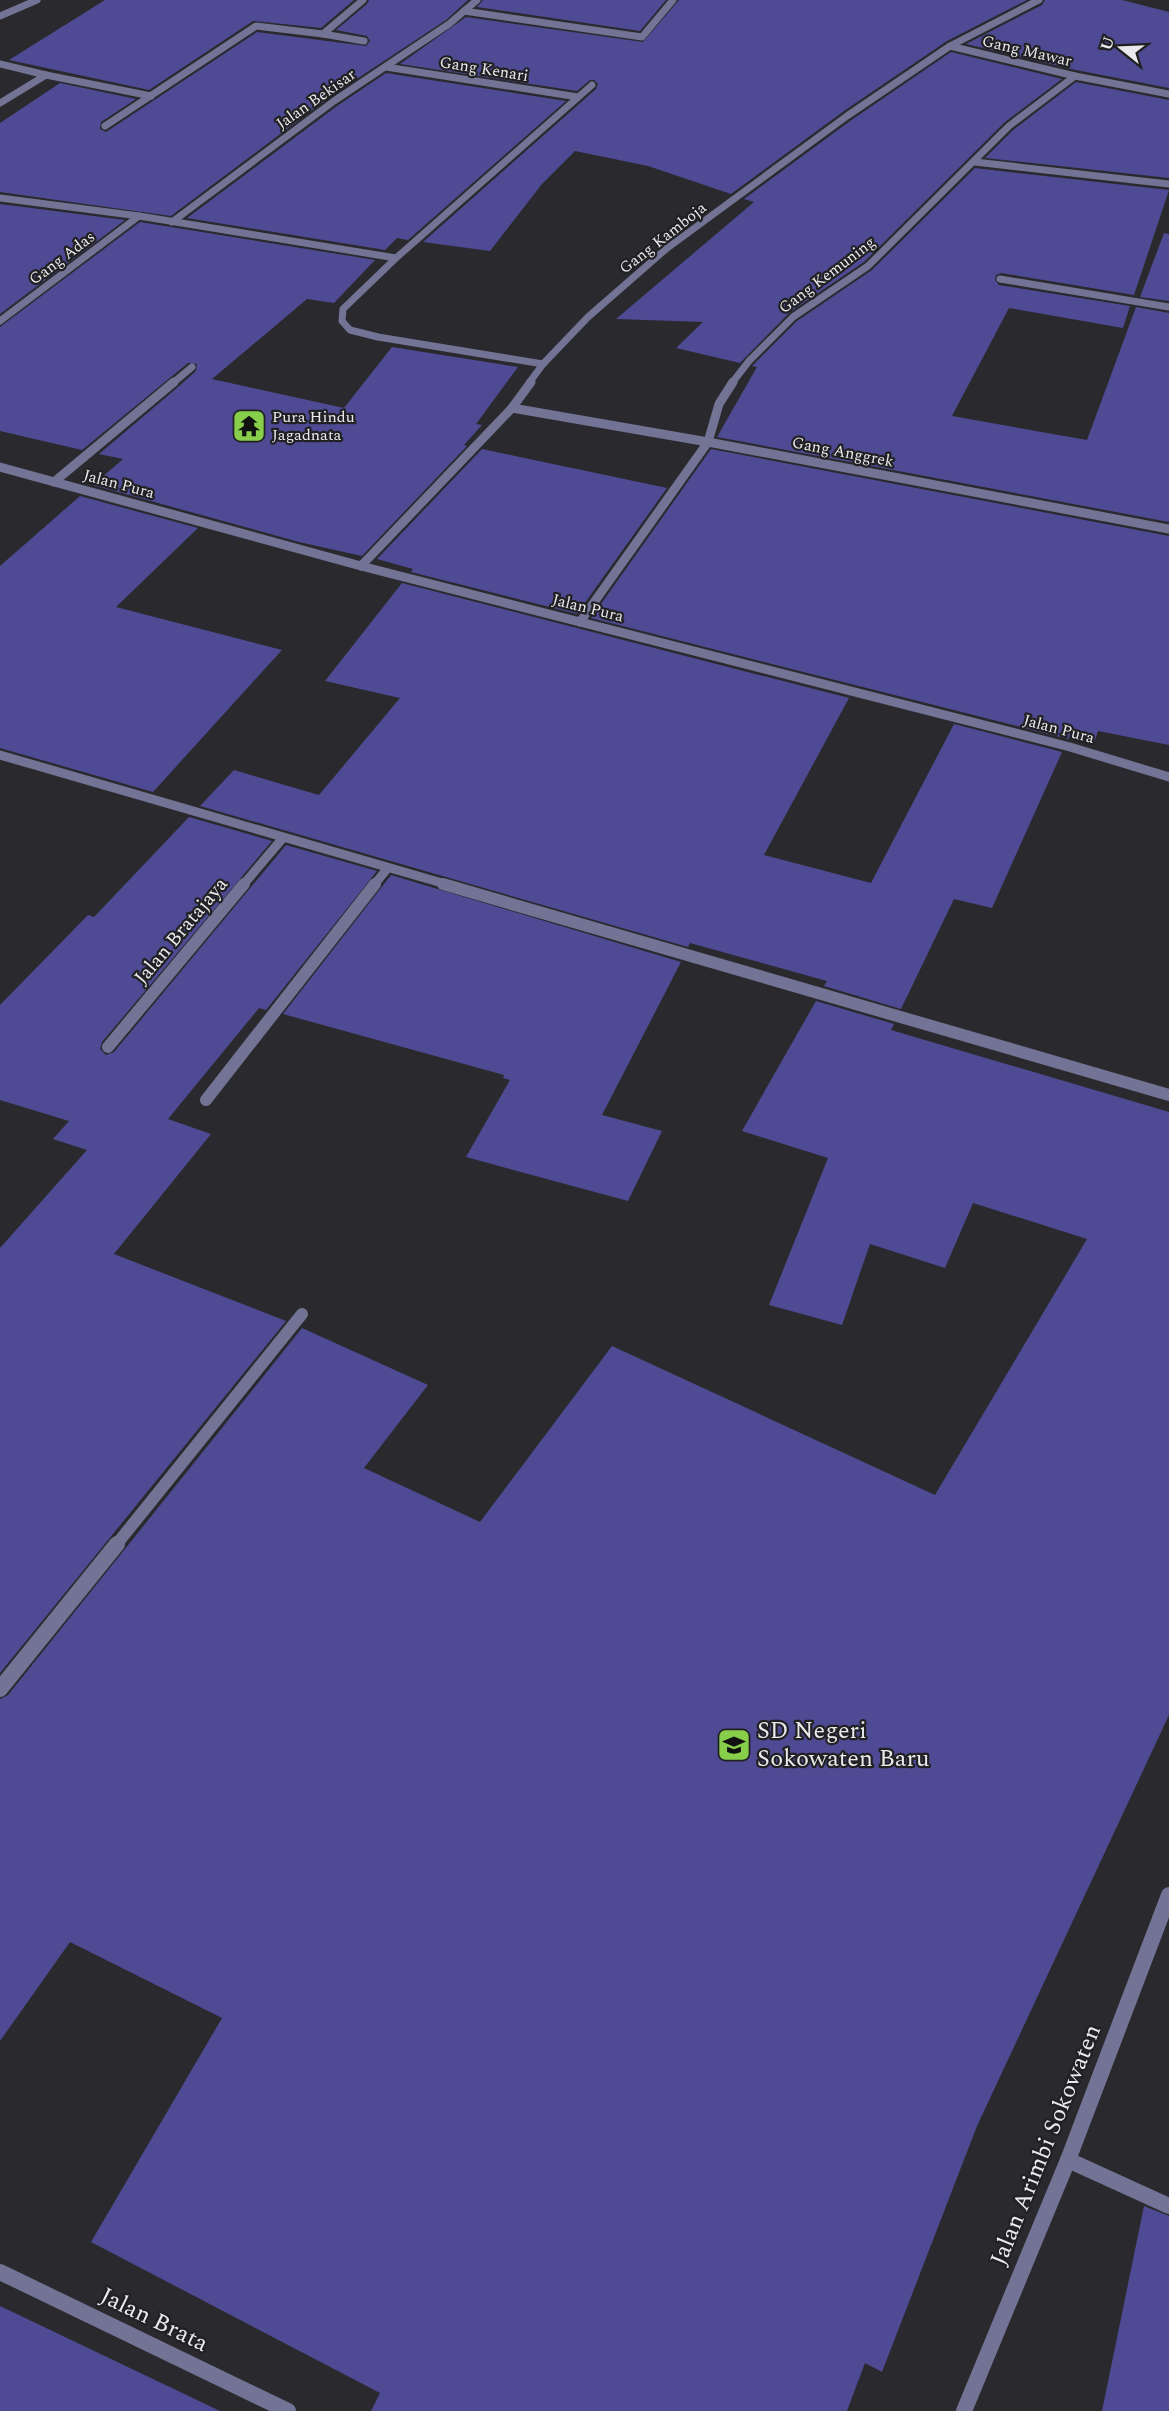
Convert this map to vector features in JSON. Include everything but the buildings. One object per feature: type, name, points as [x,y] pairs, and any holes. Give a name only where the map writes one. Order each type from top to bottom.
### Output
[{"type":"street","points":[[0,16],[37,0]]},
{"type":"street","points":[[323,34],[363,0]]},
{"type":"street","name":"Jalan Bekisar","points":[[172,222],[334,101],[449,24],[477,0]]},
{"type":"street","points":[[465,11],[642,38],[673,0]]},
{"type":"street","name":"Gang Kamboja","points":[[361,566],[512,408],[543,364],[588,317],[666,249],[847,116],[950,46],[1039,0]]},
{"type":"street","points":[[247,25],[364,41]]},
{"type":"street","points":[[105,126],[256,26]]},
{"type":"street","name":"Gang Mawar","points":[[950,46],[1075,76],[1169,93]]},
{"type":"street","points":[[0,64],[151,96]]},
{"type":"street","name":"Gang Kenari","points":[[386,67],[578,97]]},
{"type":"street","points":[[0,103],[46,75]]},
{"type":"street","name":"Gang Kemuning","points":[[580,622],[708,442],[719,404],[736,376],[793,317],[868,266],[1009,126],[1075,76]]},
{"type":"street","points":[[543,364],[378,337],[350,330],[342,321],[342,309],[396,258],[592,85]]},
{"type":"street","points":[[975,162],[1169,184]]},
{"type":"street","points":[[0,198],[139,216],[396,258]]},
{"type":"street","name":"Gang Adas","points":[[0,321],[139,216]]},
{"type":"street","points":[[1000,279],[1169,307]]},
{"type":"street","points":[[54,482],[192,367]]},
{"type":"street","name":"Gang Anggrek","points":[[512,408],[708,442],[1169,529]]},
{"type":"street","name":"Jalan Pura","points":[[0,467],[361,566],[1047,741],[1169,777]]},
{"type":"street","points":[[0,755],[282,839],[1169,1095]]},
{"type":"street","name":"Jalan Bratajaya","points":[[108,1047],[282,839]]},
{"type":"street","points":[[206,1100],[387,869]]},
{"type":"street","points":[[0,1689],[302,1314]]},
{"type":"street","name":"Jalan Arimbi Sokowaten","points":[[964,2411],[1068,2160],[1169,1895]]},
{"type":"street","points":[[1068,2160],[1169,2206]]},
{"type":"street","name":"Jalan Brata","points":[[0,2272],[288,2411]]},
{"type":"place","name":"Pura Hindu Jagadnata","points":[[249,426]]},
{"type":"place","name":"SD Negeri Sokowaten Baru","points":[[734,1745]]}]
